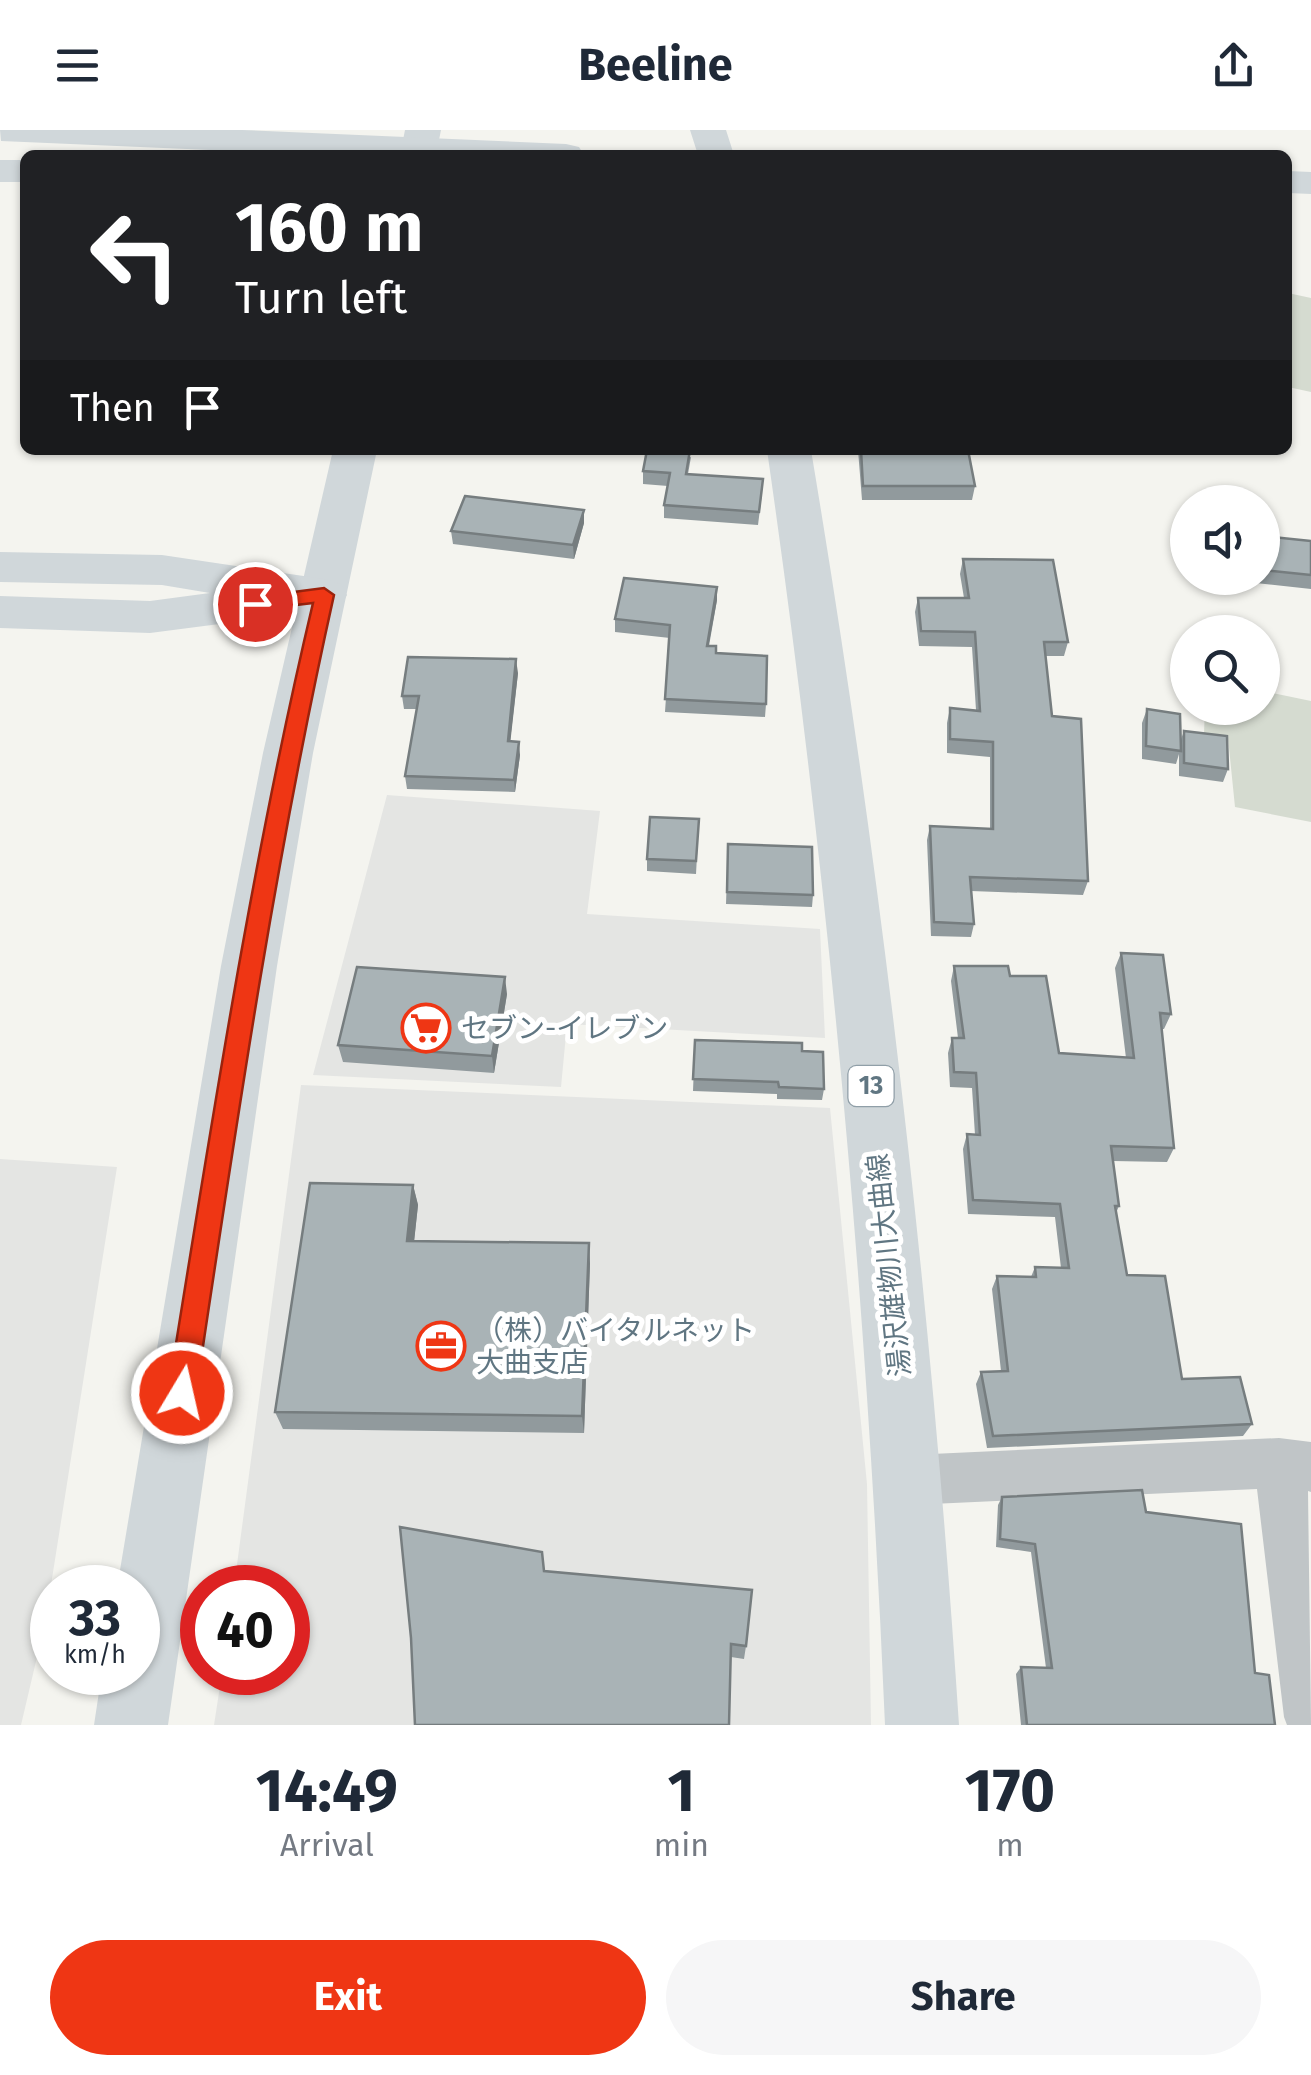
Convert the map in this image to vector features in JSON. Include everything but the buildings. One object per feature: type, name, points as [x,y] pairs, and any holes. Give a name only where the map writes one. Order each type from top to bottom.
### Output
[{"type":"main road","points":[[1,130],[451,150]]},
{"type":"main road","points":[[59,130],[336,145]]},
{"type":"main road","points":[[131,1725],[249,966],[288,754],[354,455]]},
{"type":"main road","name":"湯沢雄物川大曲線","points":[[791,455],[812,589],[858,956],[910,1480],[922,1725]]},
{"type":"main road","points":[[0,567],[162,570],[324,595]]},
{"type":"main road","points":[[0,612],[150,616],[324,595]]},
{"type":"street","points":[[910,1480],[1295,1465],[1311,1717]]},
{"type":"shaded area","points":[[1292,294],[1311,298],[1311,392],[1292,388]]},
{"type":"shaded area","points":[[1280,695],[1311,701],[1311,822],[1235,807],[1228,738],[1204,733],[1204,725],[1280,725]]},
{"type":"shaded area","points":[[387,795],[600,811],[587,914],[820,929],[825,1038],[567,1024],[561,1087],[313,1075]]},
{"type":"shaded area","points":[[301,1085],[830,1108],[867,1484],[871,1725],[214,1725],[219,1695],[310,1695],[310,1565],[237,1565]]},
{"type":"shaded area","points":[[0,1159],[117,1167],[54,1565],[30,1565],[30,1687],[21,1725],[0,1725]]},
{"type":"place","name":"セブン-イレブン","points":[[426,1028]]},
{"type":"place","name":"（株）バイタルネット 大曲支店","points":[[441,1346]]},
{"type":"route","points":[[182,1393],[249,966],[288,754],[324,595],[255,604]]}]
